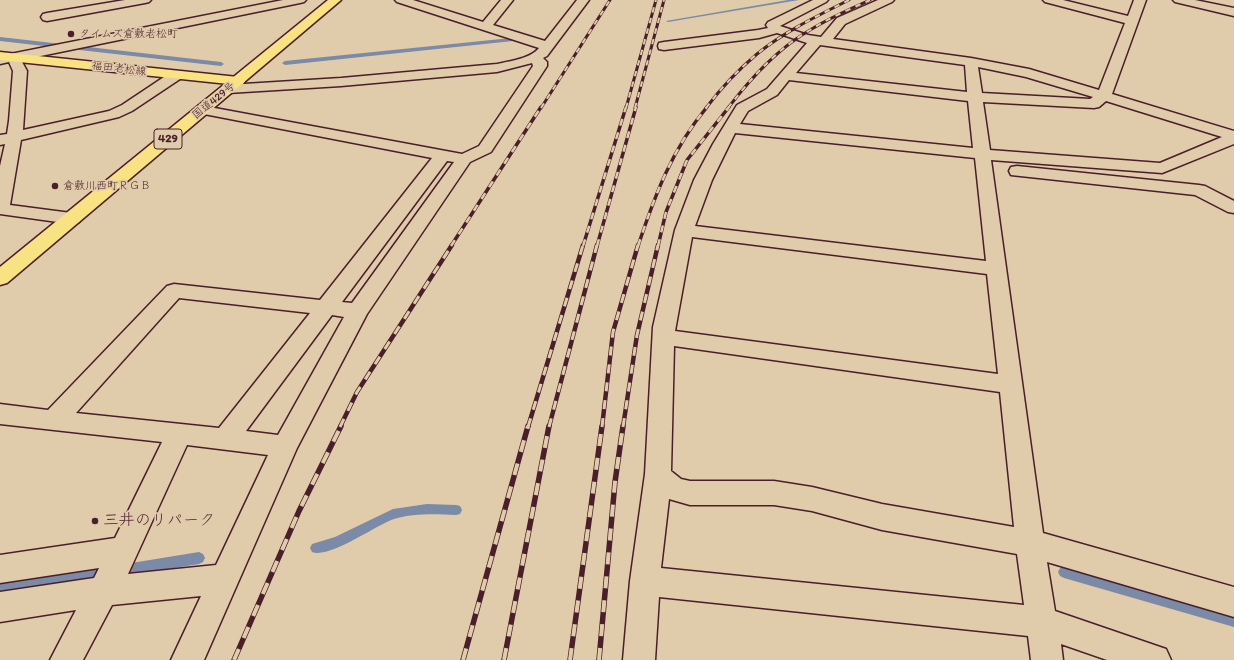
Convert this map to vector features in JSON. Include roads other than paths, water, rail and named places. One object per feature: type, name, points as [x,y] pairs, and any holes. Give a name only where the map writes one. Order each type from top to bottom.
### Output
[{"type":"main road","name":"国道429号","points":[[0,278],[336,0]]},
{"type":"main road","name":"福田老松線","points":[[4,58],[175,76],[233,85]]},
{"type":"street","points":[[46,17],[146,0],[167,27]]},
{"type":"street","points":[[4,58],[300,0]]},
{"type":"street","points":[[401,0],[547,46]]},
{"type":"street","points":[[486,26],[508,0]]},
{"type":"street","points":[[233,85],[341,82],[497,68],[516,64],[534,58],[542,53],[582,0]]},
{"type":"street","points":[[810,47],[806,39],[777,29],[772,25],[822,0]]},
{"type":"street","points":[[639,660],[645,581],[658,474],[664,327],[684,230],[703,180],[742,108],[772,92],[810,47],[841,21],[888,0]]},
{"type":"street","points":[[1049,0],[1132,21]]},
{"type":"street","points":[[786,76],[976,96],[1094,104],[1104,95],[1140,0]]},
{"type":"street","points":[[1179,0],[1234,12]]},
{"type":"street","points":[[664,46],[759,34],[777,29]]},
{"type":"street","points":[[810,47],[971,62],[1029,73],[1104,95],[1234,137]]},
{"type":"street","points":[[4,58],[20,69],[12,87],[17,121],[7,139],[0,209],[72,218]]},
{"type":"street","points":[[187,660],[285,446],[358,311],[464,159],[485,149],[540,66],[540,62],[534,58]]},
{"type":"street","points":[[971,62],[1030,543],[1047,660]]},
{"type":"street","points":[[7,139],[114,114],[127,108],[175,76]]},
{"type":"street","points":[[204,110],[464,159]]},
{"type":"street","points":[[730,128],[1199,190],[1234,208]]},
{"type":"street","points":[[983,161],[1162,168],[1234,137]]},
{"type":"street","points":[[226,438],[443,155]]},
{"type":"street","points":[[684,230],[996,269]]},
{"type":"street","points":[[53,421],[174,291],[358,311]]},
{"type":"street","points":[[664,337],[1011,385]]},
{"type":"street","points":[[0,414],[53,421],[226,438],[285,446]]},
{"type":"street","points":[[66,660],[114,570],[179,434]]},
{"type":"street","points":[[658,474],[666,485],[677,490],[690,493],[774,493],[812,499],[882,517],[1030,543],[1234,602]]},
{"type":"street","points":[[0,569],[114,570],[225,579]]},
{"type":"street","points":[[0,608],[114,570]]},
{"type":"street","points":[[645,581],[1042,622],[1156,660]]},
{"type":"waterway","points":[[668,21],[797,0]]},
{"type":"waterway","points":[[0,39],[221,64]]},
{"type":"waterway","points":[[285,63],[511,40]]},
{"type":"waterway","points":[[316,548],[337,542],[393,514],[427,509],[456,510]]},
{"type":"waterway","points":[[119,571],[199,558]]},
{"type":"waterway","points":[[1064,572],[1234,621]]},
{"type":"waterway","points":[[0,589],[107,573]]},
{"type":"railway","points":[[541,108],[610,0]]},
{"type":"railway","points":[[626,108],[656,0]]},
{"type":"railway","points":[[635,108],[664,0]]},
{"type":"railway","points":[[706,108],[736,73],[767,46],[801,25],[849,0]]},
{"type":"railway","points":[[728,108],[755,75],[786,46],[825,22],[870,0]]},
{"type":"railway","points":[[451,246],[541,107]]},
{"type":"railway","points":[[583,246],[626,107]]},
{"type":"railway","points":[[597,246],[636,107]]},
{"type":"railway","points":[[638,246],[658,191],[674,156],[684,139],[707,107]]},
{"type":"railway","points":[[658,246],[666,212],[687,160],[729,107]]},
{"type":"railway","points":[[340,427],[357,392],[452,245]]},
{"type":"railway","points":[[528,427],[583,245]]},
{"type":"railway","points":[[549,427],[597,245]]},
{"type":"railway","points":[[602,427],[613,332],[638,245]]},
{"type":"railway","points":[[623,427],[637,335],[658,245]]},
{"type":"railway","points":[[234,660],[299,511],[341,426]]},
{"type":"railway","points":[[463,660],[528,426]]},
{"type":"railway","points":[[504,660],[549,426]]},
{"type":"railway","points":[[570,660],[602,426]]},
{"type":"railway","points":[[599,660],[615,482],[623,426]]},
{"type":"place","name":"タイムズ倉敷老松町","points":[[71,34]]},
{"type":"place","name":"倉敷川西町ＲＧＢ","points":[[55,186]]},
{"type":"place","name":"三井のリパーク","points":[[95,521]]}]
